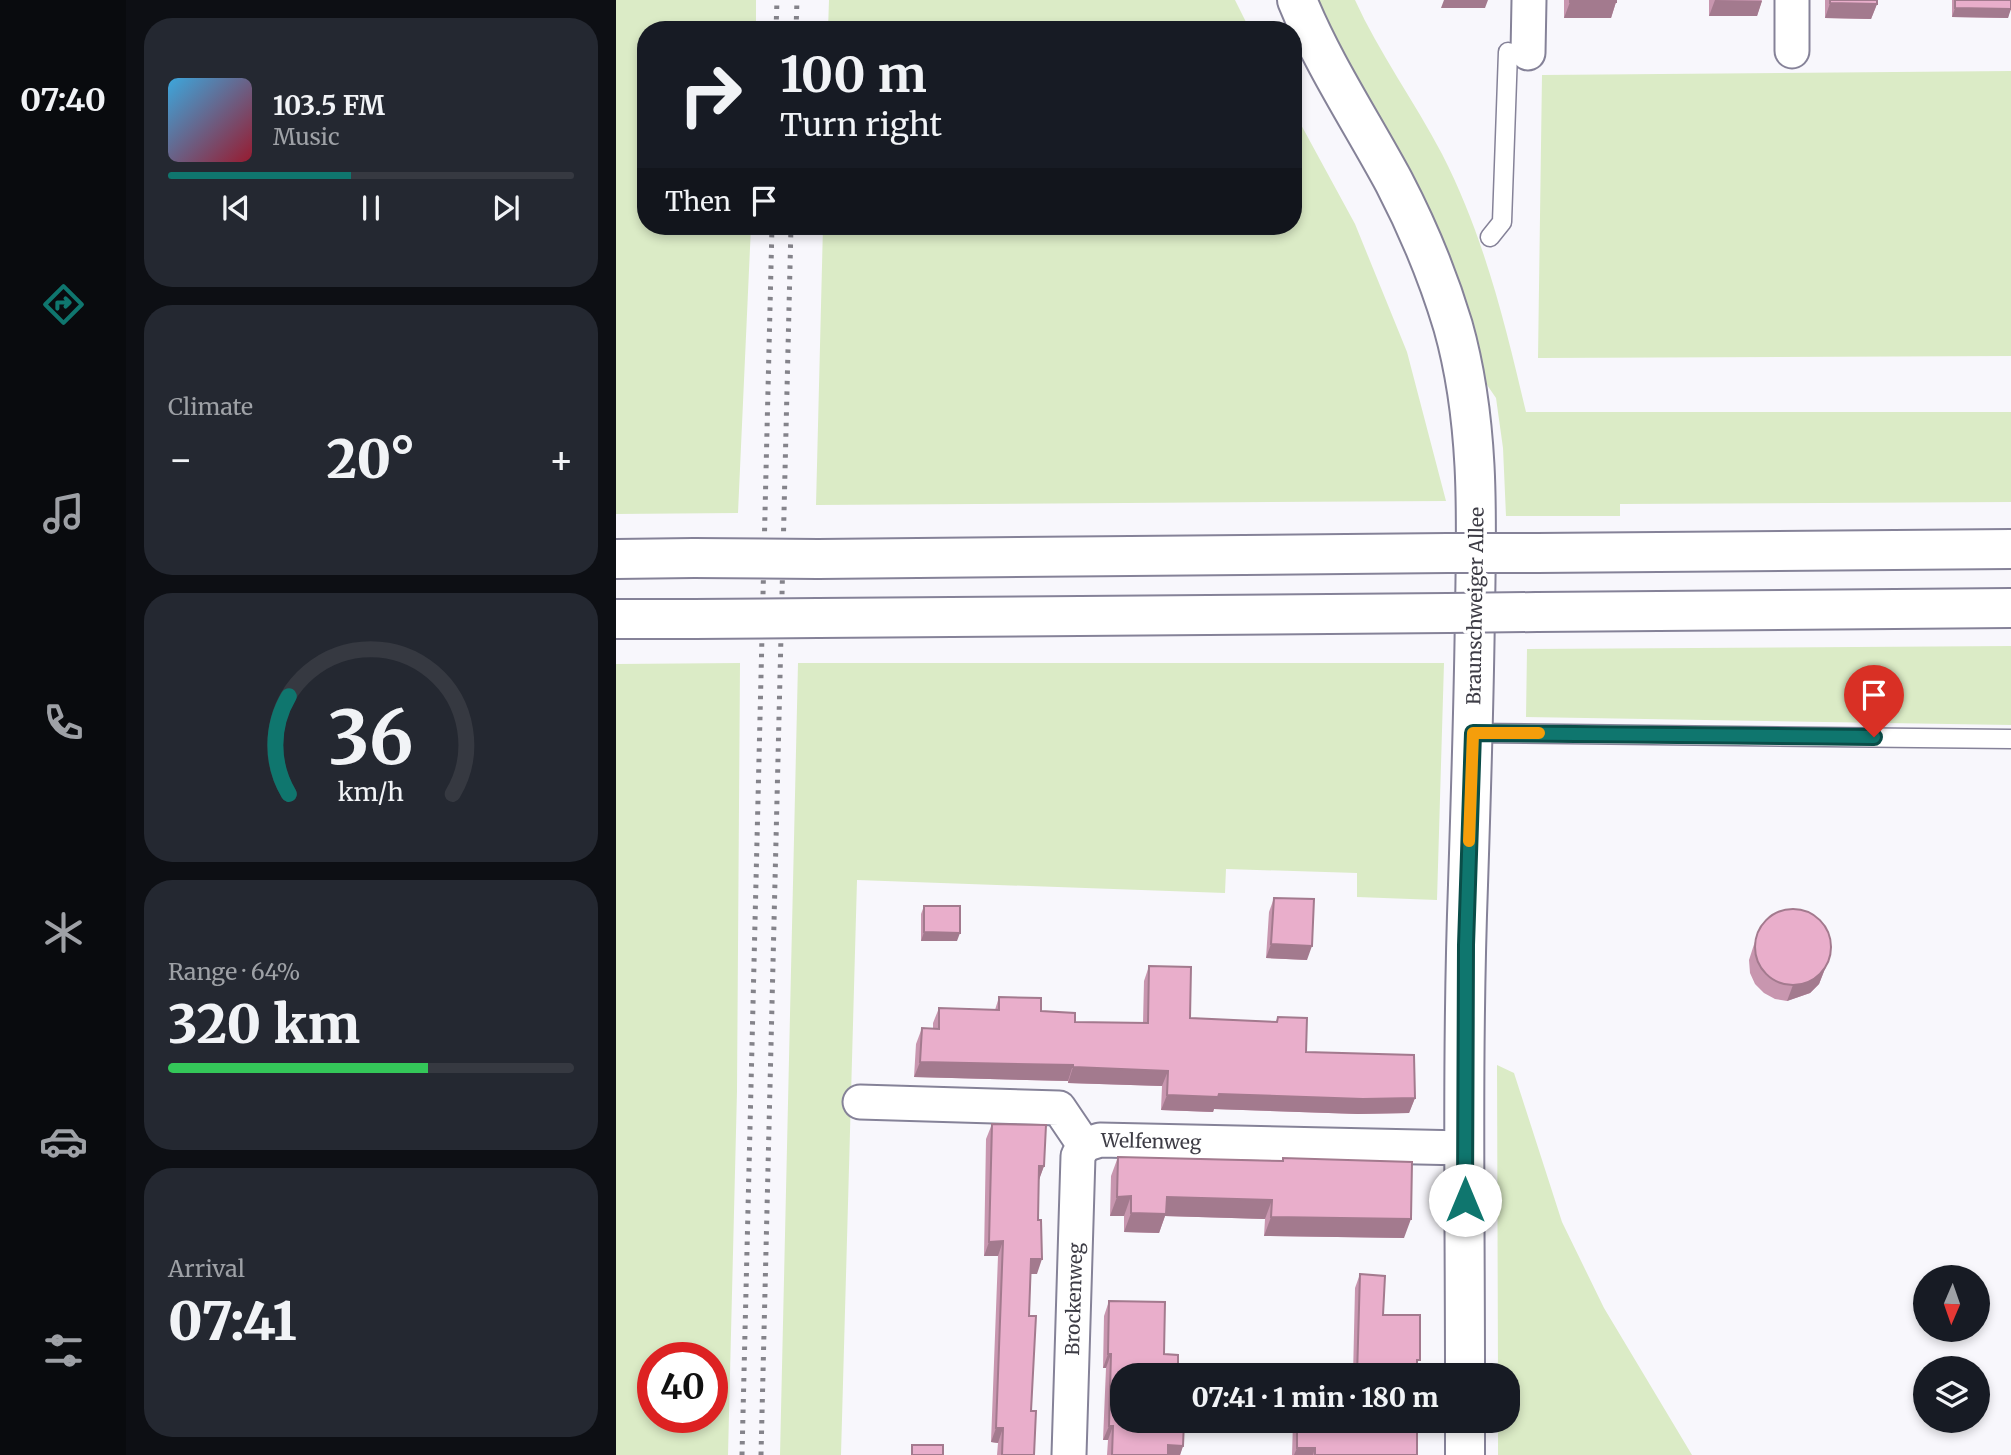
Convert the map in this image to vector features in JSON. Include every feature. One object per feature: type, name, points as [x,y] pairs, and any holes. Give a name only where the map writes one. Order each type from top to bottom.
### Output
[{"type":"main road","name":"Braunschweiger Allee","points":[[1297,0],[1311,35],[1395,183],[1433,263],[1453,328],[1468,396],[1475,462],[1477,522],[1466,945],[1465,1363]]},
{"type":"main road","points":[[616,559],[2011,549]]},
{"type":"main road","points":[[616,619],[2011,608]]},
{"type":"main road","points":[[1465,1433],[1465,1455]]},
{"type":"street","points":[[1518,52],[1529,0]]},
{"type":"street","points":[[1792,0],[1792,51]]},
{"type":"street","name":"Welfenweg","points":[[860,1102],[1059,1108],[1084,1145],[1100,1140],[1465,1148]]},
{"type":"street","name":"Brockenweg","points":[[1069,1455],[1078,1156],[1084,1145]]},
{"type":"lane","points":[[1490,237],[1502,222],[1518,52]]},
{"type":"lane","points":[[1473,733],[2011,739]]},
{"type":"green space","points":[[616,0],[756,0],[756,21],[637,21],[637,235],[751,235],[738,513],[616,514]]},
{"type":"green space","points":[[829,0],[1235,0],[1246,21],[828,21]]},
{"type":"green space","points":[[1318,0],[1355,0],[1442,154],[1470,216],[1481,248],[1526,412],[2011,412],[2011,502],[1620,504],[1620,516],[1506,516],[1503,448],[1496,398],[1483,379],[1473,322],[1450,256]]},
{"type":"green space","points":[[2011,71],[2011,356],[1538,358],[1542,75]]},
{"type":"green space","points":[[1302,127],[1355,224],[1407,352],[1446,501],[816,505],[823,235],[1302,235]]},
{"type":"green space","points":[[2011,646],[2011,725],[1526,717],[1527,649]]},
{"type":"green space","points":[[740,663],[737,1091],[728,1455],[616,1455],[616,664]]},
{"type":"green space","points":[[798,663],[1444,663],[1437,900],[1357,897],[1357,873],[1226,869],[1225,893],[857,880],[841,1455],[780,1455]]},
{"type":"green space","points":[[1497,1065],[1514,1073],[1562,1222],[1604,1308],[1692,1455],[1498,1455],[1498,1433],[1520,1433],[1520,1363],[1498,1363]]},
{"type":"building","points":[[1616,0],[1616,2],[1570,2]]},
{"type":"building","points":[[1830,0],[1877,0],[1877,4],[1830,3]]},
{"type":"building","points":[[1955,0],[2011,0],[2011,9],[1955,8]]},
{"type":"building","points":[[1274,898],[1314,899],[1312,946],[1271,944]]},
{"type":"building","points":[[924,906],[960,906],[960,933],[924,932]]},
{"type":"building","points":[[1793,909],[1807,912],[1820,920],[1828,933],[1831,947],[1828,961],[1820,974],[1807,982],[1793,985],[1779,982],[1766,974],[1758,961],[1755,947],[1758,933],[1766,920],[1779,912]]},
{"type":"building","points":[[1149,966],[1191,967],[1190,1018],[1277,1022],[1278,1017],[1307,1018],[1306,1052],[1414,1055],[1415,1098],[1167,1095],[1168,1071],[1073,1065],[920,1062],[922,1028],[939,1029],[939,1008],[999,1010],[999,997],[1041,998],[1041,1011],[1075,1013],[1075,1022],[1148,1023]]},
{"type":"building","points":[[992,1124],[1046,1125],[1044,1166],[1039,1166],[1038,1220],[1041,1220],[1042,1259],[1031,1259],[1029,1316],[1036,1316],[1031,1411],[1036,1411],[1034,1455],[1002,1455],[1003,1428],[996,1428],[1003,1241],[989,1242]]},
{"type":"building","points":[[1118,1157],[1412,1162],[1411,1219],[1271,1217],[1272,1200],[1167,1197],[1166,1214],[1131,1213],[1131,1196],[1117,1197]]},
{"type":"building","points":[[1360,1274],[1385,1276],[1383,1315],[1420,1315],[1420,1360],[1417,1360],[1417,1363],[1357,1363]]},
{"type":"building","points":[[1109,1301],[1165,1302],[1164,1354],[1178,1355],[1178,1363],[1111,1363],[1111,1354],[1108,1354]]},
{"type":"building","points":[[1113,1433],[1184,1433],[1183,1446],[1168,1445],[1168,1455],[1112,1455]]},
{"type":"building","points":[[1297,1433],[1417,1433],[1417,1455],[1315,1455],[1315,1448],[1297,1448]]},
{"type":"building","points":[[912,1445],[943,1445],[943,1455],[912,1455]]},
{"type":"railway","points":[[776,21],[777,0]]},
{"type":"railway","points":[[796,21],[797,0]]},
{"type":"railway","points":[[742,1455],[772,235]]},
{"type":"railway","points":[[761,1455],[791,235]]},
{"type":"slow traffic","points":[[1469,841],[1473,733],[1539,733]]},
{"type":"route","points":[[1465,1200],[1466,945],[1473,733],[1874,737]]}]
